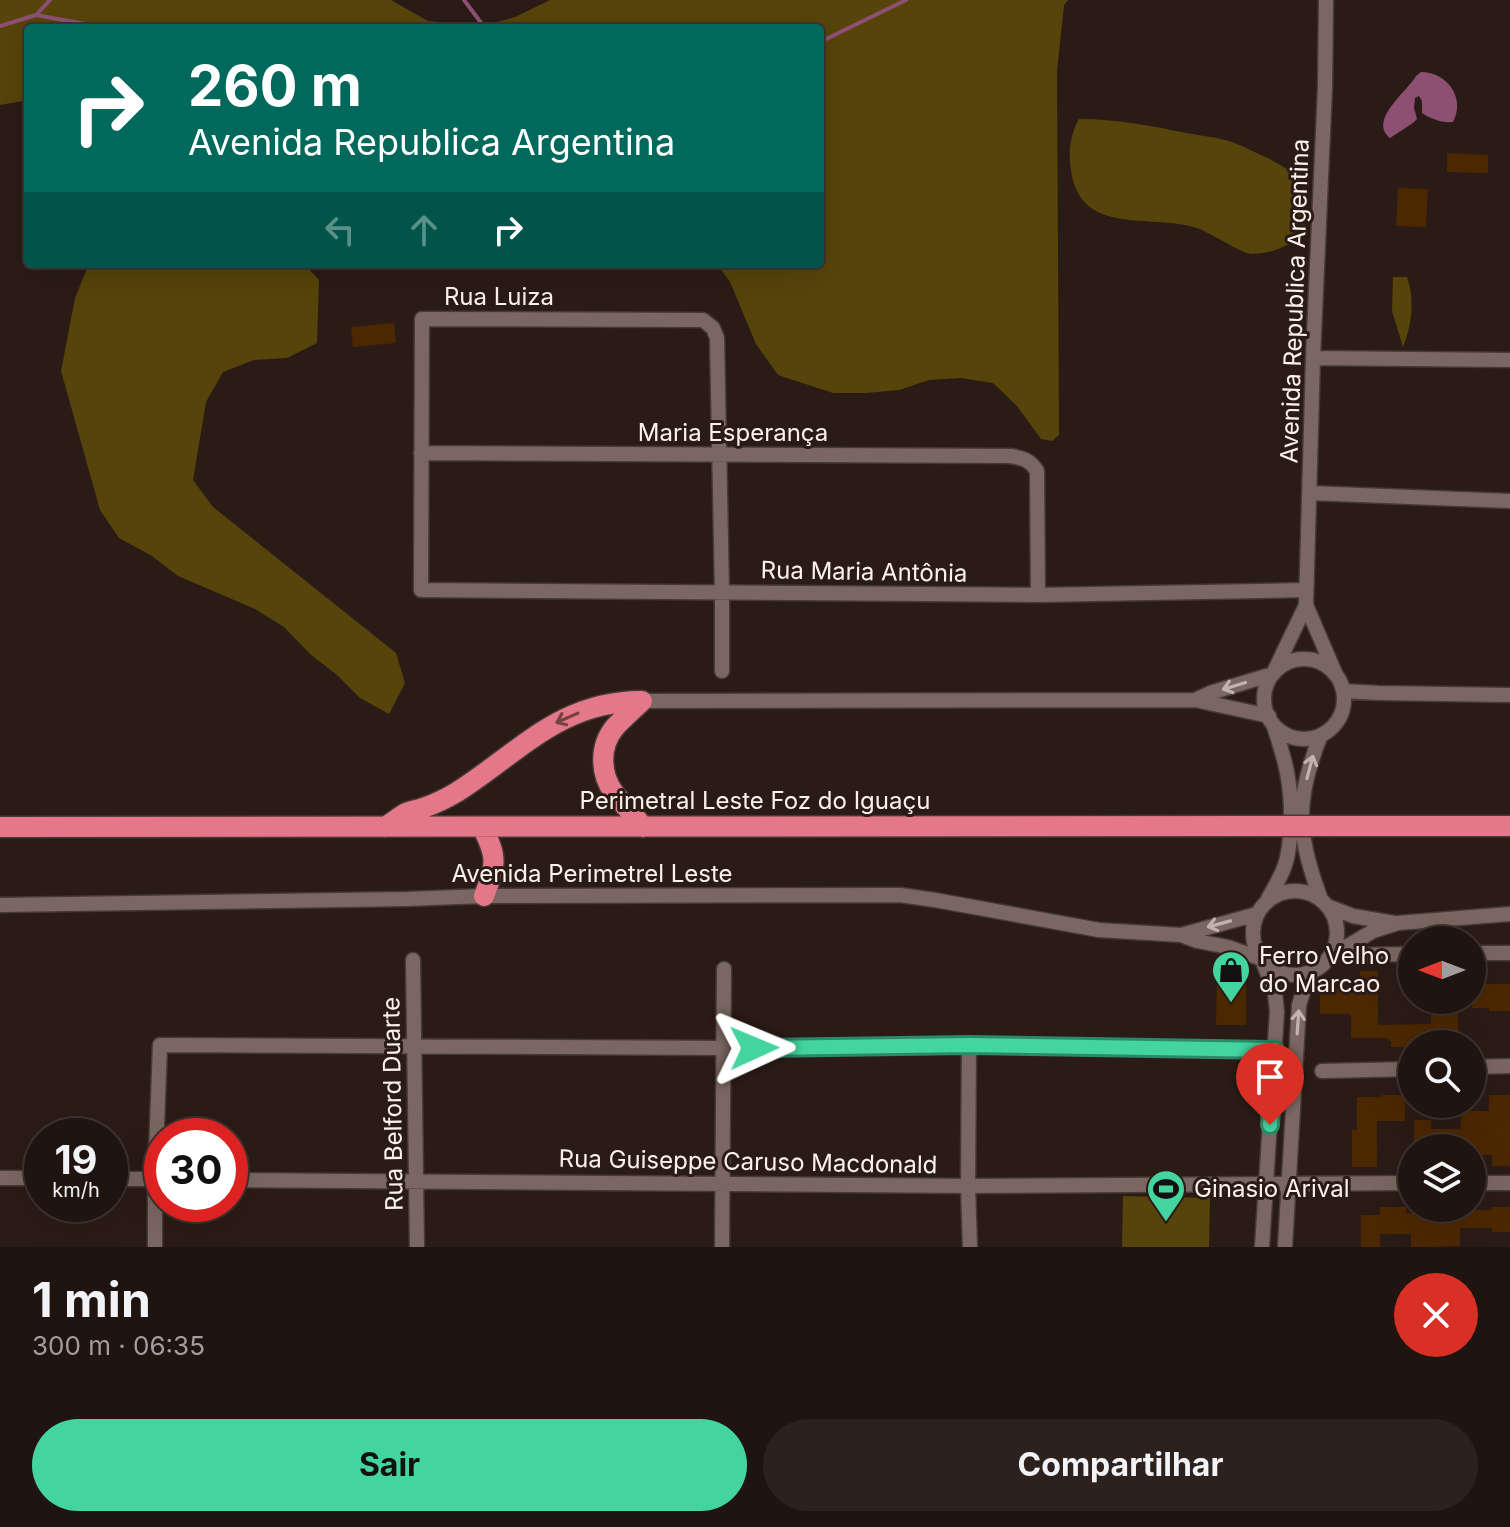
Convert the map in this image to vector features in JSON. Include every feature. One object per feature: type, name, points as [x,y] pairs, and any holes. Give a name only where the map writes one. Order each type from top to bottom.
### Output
[{"type":"highway","points":[[642,701],[611,733],[604,749],[603,767],[609,785],[643,827]]},
{"type":"highway","points":[[385,827],[408,812],[424,808],[456,792],[562,719],[611,703],[642,701]]},
{"type":"highway","name":"Perimetral Leste Foz do Iguaçu","points":[[0,827],[1510,826]]},
{"type":"highway","points":[[482,827],[494,849],[493,872],[484,896]]},
{"type":"street","name":"Avenida Republica Argentina","points":[[1273,674],[1306,597],[1326,0]]},
{"type":"street","name":"Rua Luiza","points":[[421,590],[422,319],[703,320],[713,328],[717,338],[719,456]]},
{"type":"street","points":[[1313,358],[1510,360]]},
{"type":"street","name":"Maria Esperança","points":[[421,453],[1024,458],[1037,471],[1038,595]]},
{"type":"street","points":[[719,456],[722,671]]},
{"type":"street","points":[[1310,493],[1510,501]]},
{"type":"street","name":"Rua Maria Antônia","points":[[421,590],[1306,597]]},
{"type":"street","name":"Avenida Republica Argentina","points":[[1306,597],[1336,675]]},
{"type":"street","points":[[642,701],[1195,700],[1271,720],[1295,738],[1313,738],[1329,730],[1340,717],[1344,699],[1336,675],[1322,663],[1305,659],[1287,663],[1273,674],[1195,700]]},
{"type":"street","points":[[1262,1247],[1277,1011],[1275,994],[1253,933],[1257,914],[1284,868],[1291,825],[1291,798],[1284,754],[1265,699],[1273,674]]},
{"type":"street","points":[[1343,691],[1510,695]]},
{"type":"street","points":[[1321,735],[1310,763],[1303,811],[1304,843],[1324,903],[1336,923],[1336,942],[1328,959]]},
{"type":"street","points":[[1268,900],[1294,890],[1313,895],[1353,916],[1398,923]]},
{"type":"street","name":"Avenida Perimetrel Leste","points":[[0,905],[484,896],[900,895],[1099,930],[1181,935],[1262,959]]},
{"type":"street","name":"Avenida Perimetrel Leste","points":[[1181,935],[1257,914]]},
{"type":"street","points":[[1285,1247],[1299,1005],[1313,971],[1347,945],[1373,931],[1398,923],[1510,914]]},
{"type":"street","points":[[1486,953],[1510,953]]},
{"type":"street","points":[[1357,955],[1398,954]]},
{"type":"street","points":[[1262,959],[1285,974],[1313,971]]},
{"type":"street","name":"Rua Belford Duarte","points":[[413,960],[417,1247]]},
{"type":"street","points":[[722,1247],[724,969]]},
{"type":"street","points":[[159,1118],[160,1045],[724,1048],[969,1045],[1275,1050]]},
{"type":"street","points":[[969,1045],[970,1247]]},
{"type":"street","points":[[1486,1067],[1510,1066]]},
{"type":"street","points":[[1322,1071],[1398,1069]]},
{"type":"street","points":[[0,1178],[24,1178]]},
{"type":"street","name":"Rua Guiseppe Caruso Macdonald","points":[[248,1180],[1118,1187],[1398,1183]]},
{"type":"street","points":[[1486,1183],[1510,1183]]},
{"type":"street","points":[[155,1247],[156,1222]]},
{"type":"shaded area","points":[[0,0],[391,0],[428,21],[461,24],[24,24],[24,101],[0,105]]},
{"type":"shaded area","points":[[550,0],[1068,0],[1064,5],[1057,71],[1059,435],[1052,441],[1041,439],[1017,406],[993,383],[961,378],[929,380],[899,390],[833,393],[778,375],[756,344],[730,282],[720,268],[824,268],[824,24],[490,24],[515,17]]},
{"type":"shaded area","points":[[1421,72],[1439,76],[1452,88],[1457,104],[1453,122],[1437,120],[1422,113],[1419,96],[1415,98],[1414,108],[1417,119],[1390,138],[1384,131],[1386,115]]},
{"type":"shaded area","points":[[1079,119],[1133,123],[1219,138],[1268,158],[1289,171],[1298,186],[1305,214],[1301,231],[1293,241],[1281,248],[1251,254],[1197,228],[1120,219],[1103,214],[1088,206],[1077,192],[1071,171],[1070,144]]},
{"type":"shaded area","points":[[87,268],[308,268],[319,280],[317,343],[287,358],[254,360],[223,372],[206,402],[193,480],[213,507],[396,653],[405,683],[389,714],[360,698],[284,627],[255,609],[178,576],[152,556],[119,538],[100,510],[61,371],[75,298]]},
{"type":"shaded area","points":[[1393,277],[1407,277],[1411,294],[1409,330],[1403,347],[1392,311]]},
{"type":"shaded area","name":"Ginasio Arival","points":[[1123,1196],[1210,1198],[1209,1247],[1122,1247]]},
{"type":"building","points":[[1447,153],[1488,155],[1488,173],[1447,172]]},
{"type":"building","points":[[1398,188],[1428,189],[1426,227],[1396,226]]},
{"type":"building","points":[[394,323],[396,343],[353,347],[351,327]]},
{"type":"building","points":[[1360,971],[1378,971],[1378,1025],[1431,1024],[1431,1014],[1458,1014],[1458,1030],[1398,1030],[1398,1047],[1391,1047],[1388,1038],[1351,1038],[1351,1014],[1320,1014],[1320,989],[1351,989],[1351,980],[1360,980]]},
{"type":"building","name":"Ferro Velho do Marcao","points":[[1217,981],[1246,983],[1246,1025],[1216,1025]]},
{"type":"building","points":[[1486,984],[1510,984],[1510,1011],[1489,1011],[1486,1008]]},
{"type":"building","points":[[1398,1095],[1398,1118],[1405,1118],[1405,1121],[1377,1121],[1377,1167],[1352,1167],[1352,1130],[1357,1130],[1357,1097]]},
{"type":"building","points":[[1489,1095],[1510,1095],[1510,1166],[1492,1166],[1492,1155],[1486,1155],[1486,1134],[1414,1134],[1414,1120],[1431,1120],[1431,1129],[1461,1129],[1461,1118],[1486,1118],[1486,1111],[1489,1111]]},
{"type":"building","points":[[1380,1207],[1398,1207],[1398,1222],[1486,1222],[1486,1210],[1510,1207],[1510,1232],[1492,1232],[1492,1228],[1460,1228],[1460,1246],[1433,1247],[1411,1247],[1411,1234],[1380,1234],[1380,1247],[1361,1247],[1361,1215],[1380,1215]]},
{"type":"waterway","points":[[36,15],[50,0]]},
{"type":"waterway","points":[[464,0],[482,24]]},
{"type":"waterway","points":[[824,40],[906,0]]},
{"type":"waterway","points":[[0,26],[36,15],[85,24]]},
{"type":"place","name":"Ferro Velho do Marcao","points":[[1231,1004]]},
{"type":"place","name":"Ginasio Arival","points":[[1166,1223]]},
{"type":"route","points":[[754,1048],[969,1045],[1275,1050],[1270,1125]]}]
